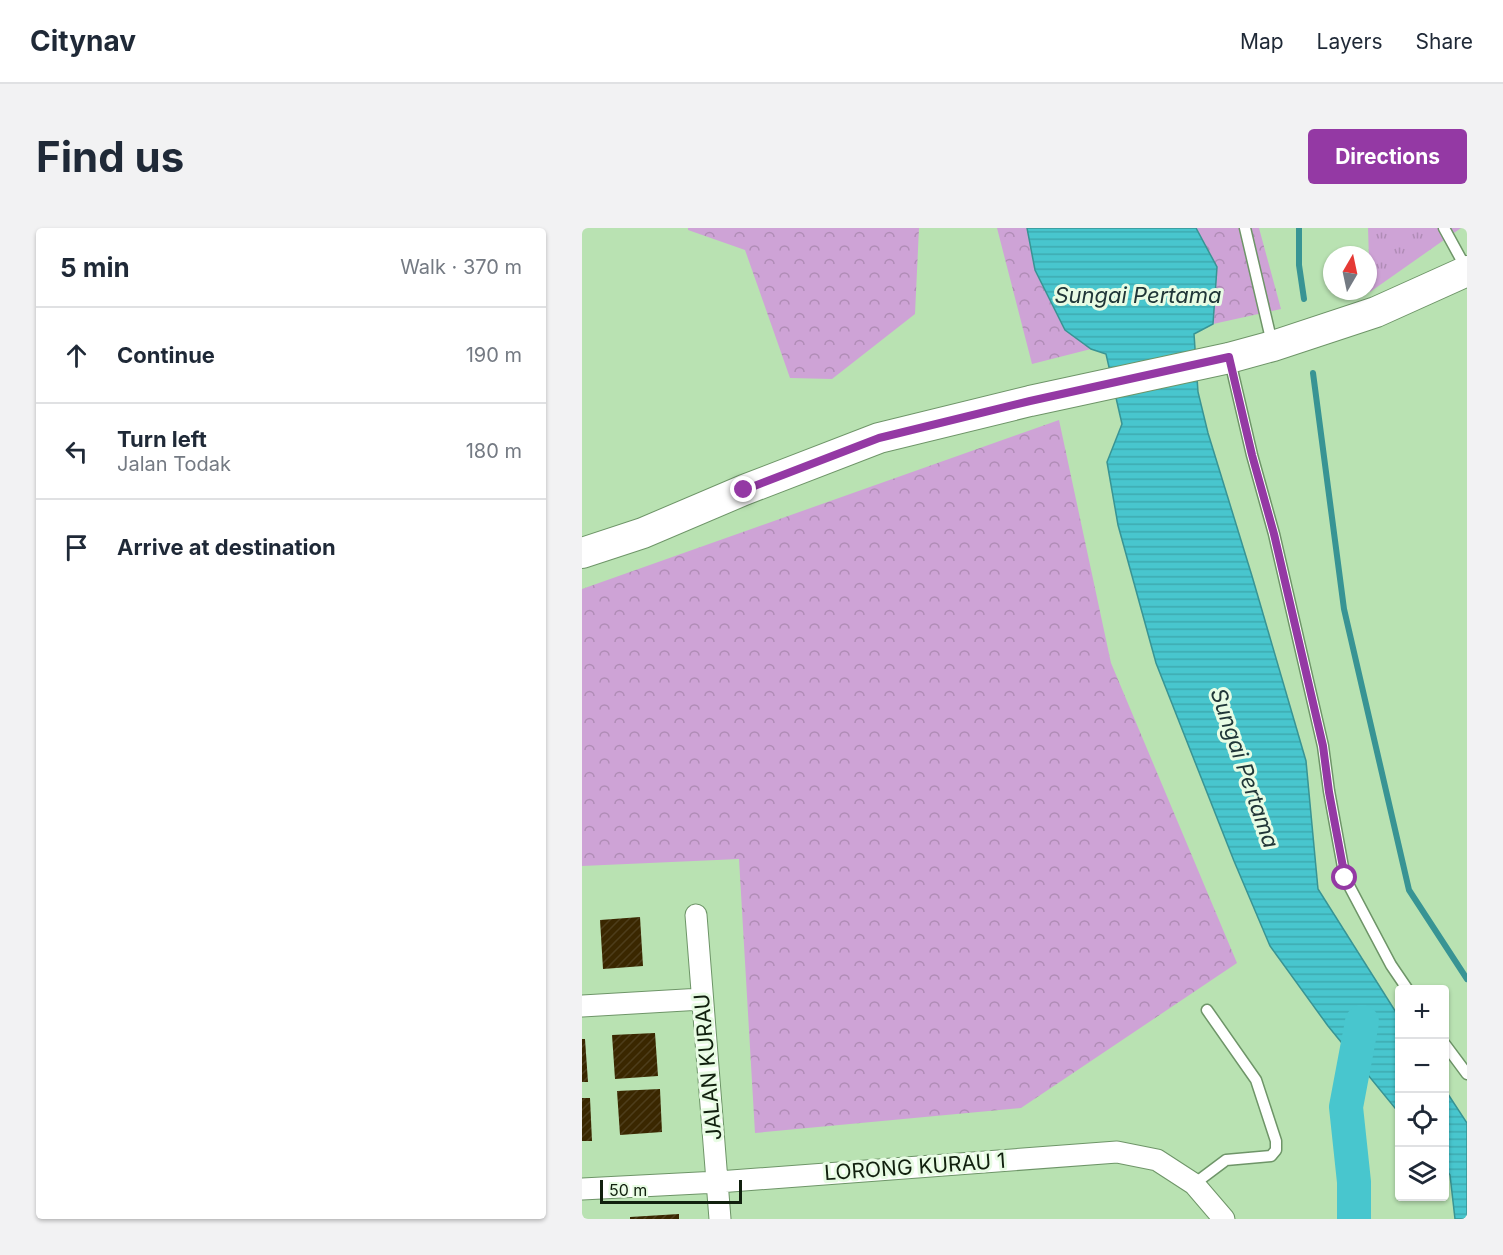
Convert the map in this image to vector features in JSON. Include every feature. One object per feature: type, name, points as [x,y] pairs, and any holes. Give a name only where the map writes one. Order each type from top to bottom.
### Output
[{"type":"main road","points":[[582,553],[643,534],[744,490],[879,438],[1273,346],[1376,312],[1467,271]]},
{"type":"street","name":"JALAN KURAU","points":[[696,915],[720,1219]]},
{"type":"street","points":[[582,1006],[702,999]]},
{"type":"street","name":"LORONG KURAU 1","points":[[582,1189],[718,1182],[1117,1152],[1157,1160],[1194,1184],[1224,1219]]},
{"type":"lane","points":[[1245,228],[1273,346]]},
{"type":"lane","points":[[1444,228],[1467,271]]},
{"type":"lane","points":[[1221,359],[1252,455],[1274,534],[1320,734],[1345,878],[1391,965],[1405,985]]},
{"type":"lane","points":[[1194,1184],[1226,1160],[1271,1156],[1276,1150],[1276,1141],[1256,1080],[1207,1010]]},
{"type":"lane","points":[[1449,1049],[1467,1074]]},
{"type":"green space","points":[[688,228],[919,228],[915,314],[832,379],[790,378],[745,250],[688,230]]},
{"type":"green space","points":[[997,228],[1027,228],[1035,270],[1065,330],[1091,349],[1032,364]]},
{"type":"green space","points":[[1196,228],[1259,228],[1281,309],[1213,324],[1217,267]]},
{"type":"green space","points":[[1368,228],[1461,228],[1377,287],[1377,246],[1369,246]]},
{"type":"green space","points":[[1059,420],[1111,663],[1237,963],[1021,1108],[755,1133],[739,859],[582,866],[582,589]]},
{"type":"water","name":"Sungai Pertama","points":[[1027,228],[1196,228],[1217,267],[1213,324],[1194,334],[1198,392],[1208,433],[1306,761],[1318,889],[1395,1011],[1395,1108],[1328,1026],[1270,946],[1156,663],[1118,525],[1107,462],[1122,424],[1106,354],[1091,349],[1065,330],[1035,270]]},
{"type":"water","points":[[1449,1096],[1467,1123],[1467,1219],[1455,1219],[1450,1175]]},
{"type":"building","points":[[640,917],[643,966],[603,969],[600,920]]},
{"type":"building","points":[[655,1033],[658,1076],[615,1079],[612,1035]]},
{"type":"building","points":[[582,1039],[585,1039],[588,1082],[582,1082]]},
{"type":"building","points":[[660,1089],[662,1132],[620,1135],[617,1091]]},
{"type":"building","points":[[582,1098],[590,1098],[592,1141],[582,1141]]},
{"type":"building","points":[[679,1214],[679,1219],[630,1219],[630,1217]]},
{"type":"waterway","points":[[1299,228],[1299,265],[1304,299]]},
{"type":"waterway","points":[[1313,373],[1344,609],[1409,890],[1467,979]]},
{"type":"waterway","points":[[1354,1219],[1354,1182],[1346,1107],[1362,1022]]},
{"type":"route","points":[[744,490],[879,438],[1030,401],[1229,357],[1252,455],[1274,534],[1323,746],[1345,878]]}]
